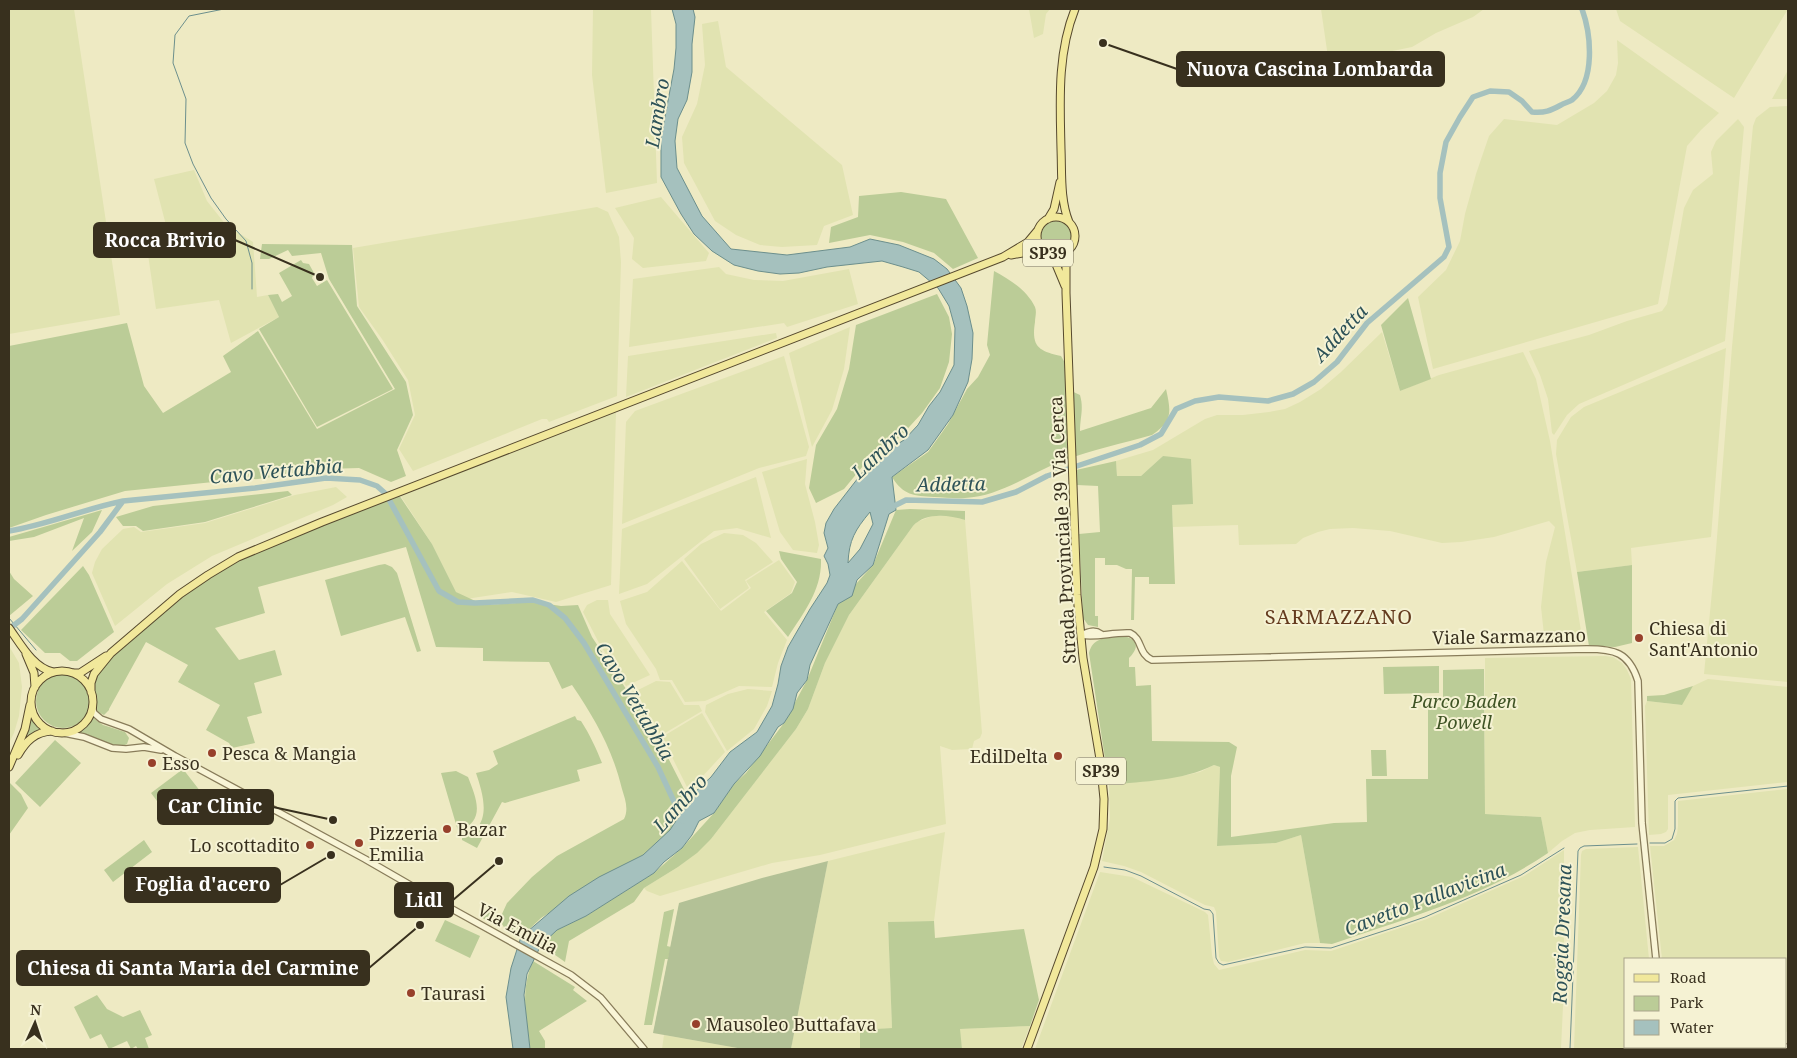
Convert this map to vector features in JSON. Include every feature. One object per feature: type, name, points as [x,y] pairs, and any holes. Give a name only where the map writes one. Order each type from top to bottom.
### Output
[{"type":"main road","name":"Strada Provinciale 39 Via Cerca","points":[[1027,1049],[1094,868],[1103,829],[1104,808],[1102,778],[1083,658],[1077,595],[1066,294],[1067,259],[1075,239],[1075,232],[1069,222],[1065,208],[1062,169],[1061,67],[1066,37],[1075,9]]},
{"type":"main road","name":"Strada Provinciale 39 Via Cerca","points":[[1062,169],[1054,209],[1040,225],[1038,242],[1059,269],[1066,294]]},
{"type":"main road","name":"SP39","points":[[1048,218],[1059,217],[1069,222]]},
{"type":"main road","points":[[11,631],[24,649],[41,667],[48,671],[80,673],[111,653],[180,594],[238,557],[1003,257],[1028,242],[1038,230]]},
{"type":"main road","name":"SP39","points":[[1046,252],[1062,254],[1070,250]]},
{"type":"main road","points":[[1003,257],[1034,251],[1046,252]]},
{"type":"main road","points":[[9,767],[24,729],[34,688],[34,673],[24,649]]},
{"type":"main road","points":[[9,767],[30,738],[46,732],[71,731],[81,726],[88,718],[92,707],[91,683],[94,674],[111,653]]},
{"type":"main road","points":[[34,688],[44,677],[56,672]]},
{"type":"main road","points":[[73,673],[85,681],[91,692]]},
{"type":"main road","points":[[32,697],[32,708],[37,719],[47,728],[59,732]]},
{"type":"street","name":"Viale Sarmazzano","points":[[1081,635],[1094,631],[1101,634],[1123,632],[1134,634],[1140,640],[1142,652],[1152,660],[1595,649],[1604,649],[1620,654],[1632,666],[1638,681],[1642,822],[1656,958]]},
{"type":"street","name":"Via Emilia","points":[[92,707],[94,713],[101,719],[129,729],[577,979],[595,992],[644,1049]]},
{"type":"street","name":"Via Emilia","points":[[59,732],[84,737],[109,747],[123,749],[151,748],[176,756]]},
{"type":"green space","points":[[9,9],[74,9],[120,315],[9,334]]},
{"type":"green space","points":[[593,9],[651,9],[657,183],[606,193],[592,75]]},
{"type":"green space","points":[[1029,9],[1050,9],[1046,14],[1043,34],[1034,38]]},
{"type":"green space","points":[[1321,9],[1484,9],[1473,17],[1436,33],[1412,47],[1329,64]]},
{"type":"green space","points":[[1616,9],[1788,9],[1734,98],[1620,21]]},
{"type":"green space","points":[[718,21],[726,67],[842,165],[853,215],[824,226],[817,245],[782,247],[760,245],[736,235],[715,221],[684,163],[682,137],[697,104],[705,65],[702,24]]},
{"type":"green space","points":[[1617,40],[1719,113],[1687,146],[1658,304],[1433,369],[1418,297],[1446,270],[1460,241],[1476,174],[1489,136],[1504,119],[1557,125],[1594,103],[1607,91],[1616,75],[1618,63]]},
{"type":"green space","points":[[1788,70],[1788,99],[1772,99]]},
{"type":"green space","points":[[1788,106],[1788,682],[1704,674],[1753,126],[1756,118],[1770,107]]},
{"type":"green space","points":[[1738,119],[1744,127],[1725,341],[1579,404],[1567,415],[1554,435],[1552,433],[1548,399],[1529,351],[1589,335],[1662,311],[1667,304],[1684,208],[1693,190],[1713,174],[1711,152],[1716,141]]},
{"type":"green space","points":[[194,170],[207,201],[226,225],[253,242],[257,297],[268,295],[279,317],[231,343],[219,300],[156,309],[146,241],[168,233],[154,179]]},
{"type":"green space","points":[[901,192],[946,199],[978,258],[953,269],[934,253],[903,242],[870,235],[829,243],[831,227],[858,217],[859,196]]},
{"type":"green space","points":[[661,197],[709,253],[706,261],[643,268],[632,259],[634,238],[615,208]]},
{"type":"green space","points":[[597,207],[608,212],[619,237],[621,262],[617,396],[549,422],[547,419],[542,419],[413,471],[399,449],[415,415],[408,380],[359,307],[353,248]]},
{"type":"green space","points":[[1056,221],[1067,225],[1071,236],[1067,247],[1056,251],[1045,247],[1041,236],[1045,225]]},
{"type":"green space","points":[[262,244],[352,245],[357,306],[406,382],[413,415],[397,450],[406,476],[391,482],[359,468],[325,469],[258,479],[125,491],[9,528],[9,346],[127,323],[144,386],[163,413],[231,372],[223,356],[258,331],[317,429],[395,389],[329,279],[321,253],[292,256],[288,250],[269,259],[260,259]]},
{"type":"green space","points":[[301,260],[303,263],[309,264],[314,273],[312,278],[317,286],[327,280],[393,389],[317,427],[259,329],[279,317],[268,295],[278,294],[282,302],[292,296],[279,273]]},
{"type":"green space","points":[[719,267],[726,274],[754,280],[783,281],[849,269],[858,304],[787,327],[784,323],[629,347],[633,279]]},
{"type":"green space","points":[[994,271],[1011,281],[1032,301],[1036,313],[1034,337],[1038,347],[1061,356],[1065,363],[1067,389],[1080,395],[1082,409],[1080,431],[1151,408],[1166,389],[1169,415],[1164,425],[1152,435],[1064,460],[991,493],[957,498],[921,496],[910,493],[900,488],[892,477],[928,452],[948,424],[967,389],[978,377],[990,355],[987,345]]},
{"type":"green space","points":[[937,294],[949,317],[952,334],[949,362],[940,388],[922,413],[899,438],[872,455],[844,489],[816,503],[809,488],[816,445],[837,409],[849,369],[856,325]]},
{"type":"green space","points":[[1408,298],[1431,379],[1400,391],[1381,325]]},
{"type":"green space","points":[[850,327],[844,369],[832,410],[812,447],[789,353]]},
{"type":"green space","points":[[1382,332],[1400,391],[1439,375],[1523,352],[1536,379],[1550,441],[1582,637],[1579,643],[1545,644],[1541,607],[1546,562],[1555,527],[1549,521],[1494,537],[1461,542],[1442,543],[1390,531],[1353,528],[1330,529],[1318,532],[1303,538],[1296,544],[1239,545],[1238,525],[1173,527],[1172,505],[1193,503],[1163,456],[1141,476],[1117,476],[1116,461],[1153,450],[1205,419],[1217,415],[1269,412],[1285,409],[1300,402],[1321,389],[1341,372]]},
{"type":"green space","points":[[776,333],[777,338],[626,397],[628,356]]},
{"type":"green space","points":[[1726,348],[1711,537],[1631,548],[1632,565],[1577,572],[1556,454],[1557,440],[1571,417],[1584,407]]},
{"type":"green space","points":[[784,356],[809,447],[806,456],[759,468],[622,524],[626,422],[635,411]]},
{"type":"green space","points":[[616,412],[611,585],[556,602],[512,592],[466,599],[456,592],[432,544],[400,495]]},
{"type":"green space","points":[[1163,456],[1191,459],[1193,504],[1172,505],[1175,584],[1149,584],[1149,577],[1135,577],[1134,620],[1131,620],[1132,569],[1126,569],[1117,565],[1105,565],[1105,558],[1095,558],[1095,616],[1098,616],[1098,627],[1088,625],[1083,618],[1079,534],[1100,532],[1098,486],[1077,485],[1076,470],[1116,461],[1117,476],[1141,476]]},
{"type":"green space","points":[[807,459],[805,484],[819,545],[817,553],[793,550],[780,532],[762,472]]},
{"type":"green space","points":[[756,477],[771,538],[737,528],[714,531],[647,584],[619,594],[622,529]]},
{"type":"green space","points":[[336,487],[347,497],[333,505],[212,556],[167,584],[115,626],[92,573],[102,549],[123,529],[134,527],[141,532],[205,523],[295,495]]},
{"type":"green space","points":[[288,491],[292,495],[205,522],[143,531],[136,526],[123,526],[116,517],[153,506]]},
{"type":"green space","points":[[399,495],[432,544],[456,592],[484,605],[535,602],[561,606],[578,605],[592,637],[628,692],[634,691],[690,801],[670,830],[643,855],[541,918],[521,937],[507,932],[502,924],[502,914],[507,903],[532,877],[557,856],[624,819],[626,804],[618,774],[602,734],[588,710],[572,685],[562,689],[549,662],[483,661],[483,648],[436,647],[406,547],[258,587],[265,613],[215,628],[239,660],[275,650],[282,675],[254,683],[262,713],[247,717],[255,743],[232,748],[229,743],[206,730],[220,705],[178,682],[188,665],[146,642],[109,710],[104,715],[98,712],[95,707],[95,679],[108,656],[134,633],[223,566]]},
{"type":"green space","points":[[102,510],[92,532],[72,551],[84,518],[34,537],[9,541],[9,537]]},
{"type":"green space","points":[[896,510],[965,511],[965,520],[937,516],[924,518],[913,526],[849,615],[825,663],[808,709],[796,729],[711,839],[697,853],[678,867],[644,888],[634,902],[569,941],[565,962],[541,945],[557,930],[586,916],[654,873],[682,848],[714,813],[734,784],[746,773],[784,723],[807,680],[838,604],[873,565]]},
{"type":"green space","points":[[932,516],[952,516],[965,520],[982,733],[980,738],[974,741],[972,749],[952,750],[940,746],[946,824],[820,855],[772,863],[660,896],[647,891],[644,888],[678,867],[711,839],[796,729],[808,709],[825,663],[849,615],[913,526],[917,522]]},
{"type":"green space","points":[[724,533],[743,535],[756,543],[773,562],[745,580],[749,588],[720,609],[684,559],[701,544]]},
{"type":"green space","points":[[779,551],[821,559],[819,581],[815,591],[806,610],[788,637],[766,611],[792,593],[797,582],[781,559]]},
{"type":"green space","points":[[779,560],[795,582],[791,593],[764,612],[787,640],[778,663],[772,687],[739,686],[705,701],[685,702],[672,680],[660,680],[656,669],[626,624],[620,601],[647,592],[682,561],[721,611],[751,588],[746,581]]},
{"type":"green space","points":[[385,564],[392,567],[397,573],[421,651],[417,652],[405,617],[341,636],[325,580]]},
{"type":"green space","points":[[1632,565],[1632,643],[1615,647],[1589,646],[1577,572]]},
{"type":"green space","points":[[83,566],[89,575],[114,632],[77,661],[70,661],[60,653],[45,653],[21,630]]},
{"type":"green space","points":[[9,571],[14,579],[33,596],[9,616]]},
{"type":"green space","points":[[597,600],[608,600],[610,614],[650,675],[626,686],[599,643],[583,612],[587,605]]},
{"type":"green space","name":"Parco Baden Powell","points":[[1109,637],[1127,637],[1134,641],[1136,646],[1129,658],[1129,667],[1135,667],[1136,686],[1151,685],[1152,741],[1229,742],[1237,747],[1231,776],[1231,837],[1334,823],[1367,822],[1366,779],[1428,779],[1428,707],[1443,707],[1443,670],[1484,669],[1485,814],[1541,817],[1548,853],[1523,869],[1471,895],[1332,944],[1320,943],[1301,835],[1276,843],[1217,846],[1220,767],[1214,765],[1176,777],[1109,785],[1089,653],[1091,647],[1099,640]]},
{"type":"green space","points":[[9,646],[19,663],[22,687],[19,716],[9,743]]},
{"type":"green space","points":[[1613,657],[1622,663],[1631,679],[1635,827],[1575,833],[1548,853],[1541,817],[1485,814],[1485,658]]},
{"type":"green space","points":[[1439,666],[1439,693],[1384,694],[1383,667]]},
{"type":"green space","points":[[63,674],[73,676],[82,682],[88,691],[90,701],[88,711],[82,720],[73,726],[63,728],[53,726],[44,720],[38,711],[36,701],[38,691],[44,682],[53,676]]},
{"type":"green space","points":[[1708,679],[1788,687],[1788,782],[1668,795],[1668,829],[1661,834],[1649,835],[1645,706],[1647,701],[1681,705],[1693,686]]},
{"type":"green space","points":[[656,681],[670,682],[684,705],[699,705],[702,711],[660,736],[636,691]]},
{"type":"green space","points":[[1693,686],[1682,705],[1647,701],[1647,696],[1664,695]]},
{"type":"green space","points":[[748,689],[772,691],[767,706],[754,729],[727,751],[705,712],[706,705],[728,694]]},
{"type":"green space","points":[[702,713],[725,752],[689,791],[662,737]]},
{"type":"green space","points":[[31,715],[40,729],[23,740]]},
{"type":"green space","points":[[575,716],[577,720],[581,721],[587,731],[602,763],[577,770],[580,781],[505,803],[502,802],[477,848],[462,840],[462,838],[472,833],[482,818],[484,810],[482,792],[476,773],[489,770],[498,764],[493,751]]},
{"type":"green space","points":[[92,717],[103,725],[125,732],[129,738],[127,744],[122,746],[110,745],[77,732]]},
{"type":"green space","points":[[55,740],[81,763],[40,807],[15,783]]},
{"type":"green space","points":[[1371,750],[1386,750],[1387,776],[1372,776]]},
{"type":"green space","points":[[1214,765],[1220,767],[1217,846],[1276,843],[1301,835],[1320,943],[1305,943],[1228,962],[1221,961],[1214,907],[1205,905],[1141,872],[1102,861],[1110,818],[1109,785],[1187,775],[1200,772]]},
{"type":"green space","points":[[183,769],[204,796],[172,821],[151,793]]},
{"type":"green space","points":[[456,771],[468,777],[477,808],[473,821],[467,827],[458,831],[441,773]]},
{"type":"green space","points":[[9,782],[21,794],[28,808],[9,835]]},
{"type":"green space","points":[[1788,789],[1787,1032],[1787,958],[1662,958],[1650,846],[1664,846],[1674,840],[1678,826],[1678,801]]},
{"type":"green space","points":[[945,832],[934,921],[888,922],[892,1028],[860,1031],[860,1049],[791,1049],[828,861]]},
{"type":"green space","points":[[144,840],[152,852],[113,882],[104,870]]},
{"type":"green space","points":[[1638,847],[1649,958],[1624,958],[1624,1048],[1655,1049],[1574,1049],[1581,855],[1582,851],[1586,849]]},
{"type":"green space","points":[[1564,850],[1564,984],[1561,1049],[1035,1049],[1100,872],[1132,877],[1205,912],[1208,915],[1214,964],[1219,970],[1305,950],[1331,951],[1427,919],[1524,876]]},
{"type":"green space","points":[[828,861],[791,1049],[743,1049],[653,1033],[679,903],[762,878]]},
{"type":"green space","points":[[482,909],[492,911],[498,927],[479,916]]},
{"type":"green space","points":[[674,909],[667,946],[671,947],[668,959],[665,959],[652,1025],[644,1025],[664,912]]},
{"type":"green space","points":[[445,920],[480,936],[470,958],[435,941]]},
{"type":"green space","points":[[934,921],[935,938],[1024,929],[1039,1000],[1030,1026],[960,1029],[962,1049],[860,1049],[860,1030],[892,1028],[888,922]]},
{"type":"green space","points":[[533,961],[575,987],[573,990],[587,1001],[539,1031],[545,1041],[545,1049],[530,1049],[528,1038],[525,994],[526,983]]},
{"type":"green space","points":[[97,995],[107,1009],[123,1017],[140,1010],[152,1035],[145,1038],[149,1049],[138,1049],[136,1046],[131,1049],[127,1041],[109,1049],[101,1034],[90,1039],[74,1007]]},
{"type":"green space","points":[[1030,1026],[1021,1049],[962,1049],[959,1029]]},
{"type":"green space","points":[[664,1035],[743,1049],[662,1049]]},
{"type":"green space","points":[[1670,1048],[1750,1048],[1745,1049]]},
{"type":"water","points":[[672,9],[693,9],[695,17],[692,44],[692,72],[687,100],[678,119],[675,141],[677,168],[702,216],[731,249],[787,255],[850,247],[870,239],[899,245],[934,259],[947,269],[961,288],[973,333],[972,359],[968,382],[953,415],[928,450],[892,477],[896,510],[889,514],[873,565],[857,580],[852,596],[838,604],[810,665],[807,680],[797,693],[793,709],[784,723],[778,727],[760,756],[734,784],[714,813],[699,821],[692,835],[682,848],[664,862],[654,873],[586,916],[557,930],[541,945],[527,974],[524,995],[530,1049],[513,1049],[506,997],[511,968],[521,937],[569,896],[599,877],[643,855],[670,830],[695,792],[711,777],[730,752],[757,732],[772,706],[781,666],[788,647],[830,575],[824,556],[828,548],[824,533],[826,523],[834,509],[872,460],[904,440],[918,425],[940,392],[954,365],[955,328],[949,306],[938,288],[919,272],[882,261],[827,267],[799,273],[780,274],[758,271],[734,265],[712,251],[694,234],[661,177],[661,138],[674,69],[676,24]],"holes":[[[870,512],[873,524],[860,549],[848,563],[854,536],[860,524]]]},
{"type":"waterway","points":[[224,9],[189,16],[175,35],[173,63],[186,99],[185,143],[193,164],[211,198],[226,219],[246,241],[252,263],[252,289]]},
{"type":"waterway","name":"Addetta","points":[[890,508],[906,500],[982,502],[1016,492],[1047,476],[1140,445],[1161,434],[1176,409],[1195,401],[1219,397],[1268,401],[1293,394],[1314,382],[1337,362],[1367,323],[1444,257],[1449,247],[1440,198],[1440,173],[1446,142],[1473,97],[1490,91],[1509,92],[1522,101],[1532,112],[1540,112],[1571,101],[1580,92],[1585,81],[1589,57],[1588,31],[1582,9]]},
{"type":"waterway","name":"Cavo Vettabbia","points":[[9,629],[22,619],[100,532],[123,501],[255,488],[326,478],[360,480],[377,486],[386,494],[439,591],[458,602],[533,600],[549,605],[565,618],[584,643],[658,767],[683,821]]},
{"type":"waterway","points":[[9,531],[123,501]]},
{"type":"waterway","points":[[9,618],[36,650]]},
{"type":"waterway","name":"Roggia Dresana","points":[[1650,843],[1665,843],[1672,839],[1675,829],[1675,801],[1678,798],[1788,786]]},
{"type":"waterway","name":"Roggia Dresana","points":[[1570,1049],[1578,851],[1584,846],[1637,844]]},
{"type":"waterway","name":"Cavetto Pallavicina","points":[[1104,867],[1125,870],[1141,876],[1204,909],[1210,910],[1213,914],[1216,958],[1223,965],[1305,947],[1331,948],[1399,926],[1425,917],[1521,875],[1564,848]]},
{"type":"place","name":"Nuova Cascina Lombarda","points":[[1103,43]]},
{"type":"place","name":"Rocca Brivio","points":[[320,277]]},
{"type":"place","name":"Chiesa di Sant'Antonio","points":[[1639,638]]},
{"type":"place","name":"Pesca & Mangia","points":[[212,753]]},
{"type":"place","name":"EdilDelta","points":[[1058,756]]},
{"type":"place","name":"Esso","points":[[152,763]]},
{"type":"place","name":"Car Clinic","points":[[333,820]]},
{"type":"place","name":"Bazar","points":[[447,829]]},
{"type":"place","name":"Pizzeria Emilia","points":[[359,843]]},
{"type":"place","name":"Lo scottadito","points":[[310,845]]},
{"type":"place","name":"Foglia d'acero","points":[[331,855]]},
{"type":"place","name":"Lidl","points":[[499,861]]},
{"type":"place","name":"Chiesa di Santa Maria del Carmine","points":[[420,925]]},
{"type":"place","name":"Taurasi","points":[[411,993]]},
{"type":"place","name":"Mausoleo Buttafava","points":[[696,1024]]},
{"type":"district","name":"SARMAZZANO","points":[[1339,616]]},
{"type":"water label","name":"Lambro","points":[[657,113]]},
{"type":"water label","name":"Lambro","points":[[880,451]]},
{"type":"water label","name":"Lambro","points":[[680,803]]}]
